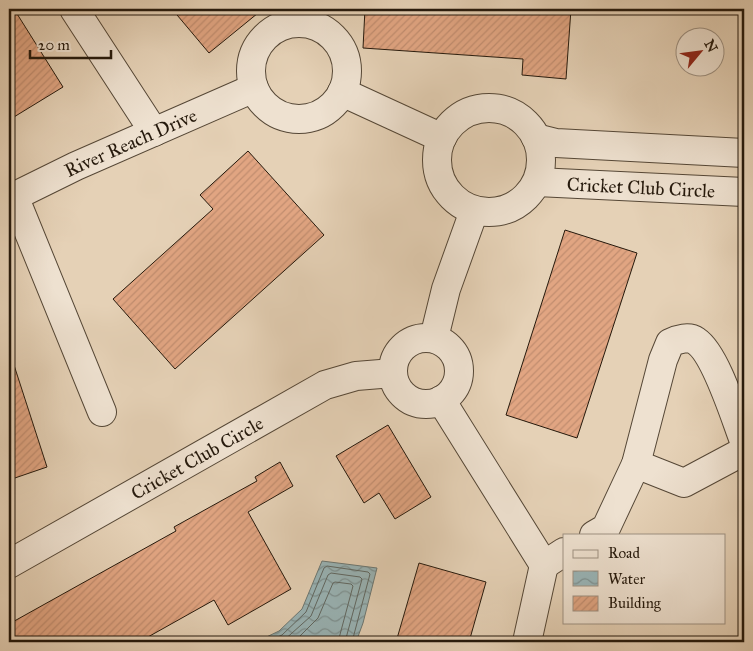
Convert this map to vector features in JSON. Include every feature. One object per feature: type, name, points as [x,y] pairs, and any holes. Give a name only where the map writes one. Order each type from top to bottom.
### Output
[{"type":"street","points":[[74,9],[154,132]]},
{"type":"street","points":[[316,16],[342,50],[347,67],[346,82],[335,103],[328,110],[300,120],[281,116],[264,105],[254,88],[250,69],[254,53],[268,33],[282,25],[316,16]]},
{"type":"street","name":"River Reach Drive","points":[[11,198],[76,166],[254,88]]},
{"type":"street","points":[[342,92],[442,138]]},
{"type":"street","points":[[486,108],[499,109],[512,113],[529,126],[536,138],[541,156],[540,173],[532,192],[515,206],[495,213],[474,211],[458,202],[445,189],[438,173],[437,155],[442,138],[449,126],[460,117],[472,111],[486,108]]},
{"type":"street","points":[[536,138],[556,143],[744,152]]},
{"type":"street","name":"Cricket Club Circle","points":[[537,182],[744,192]]},
{"type":"street","points":[[11,198],[102,412]]},
{"type":"street","points":[[434,338],[446,289],[474,211]]},
{"type":"street","points":[[421,338],[434,338],[448,345],[454,354],[458,364],[459,375],[456,385],[450,394],[441,400],[427,404],[413,401],[407,398],[397,387],[393,373],[394,360],[404,345],[421,338]]},
{"type":"street","points":[[596,534],[606,528],[636,464],[666,349],[670,343],[677,339],[690,338],[696,340],[709,356],[744,441]]},
{"type":"street","name":"Cricket Club Circle","points":[[9,564],[325,386],[356,376],[393,373]]},
{"type":"street","points":[[441,400],[554,558],[527,642]]},
{"type":"street","points":[[636,464],[684,483],[744,452]]},
{"type":"water","points":[[322,561],[377,568],[363,623],[356,642],[256,642],[279,631],[302,609]]},
{"type":"building","points":[[9,9],[14,9],[63,87],[9,120]]},
{"type":"building","points":[[172,9],[263,9],[209,53]]},
{"type":"building","points":[[365,9],[571,9],[566,79],[522,75],[523,59],[363,48]]},
{"type":"building","points":[[248,151],[324,235],[175,369],[113,299],[213,209],[200,195]]},
{"type":"building","points":[[565,230],[637,253],[577,438],[506,415]]},
{"type":"building","points":[[13,362],[47,467],[9,480],[9,363]]},
{"type":"building","points":[[388,425],[431,497],[395,519],[379,493],[364,503],[336,456]]},
{"type":"building","points":[[280,462],[293,486],[248,512],[291,589],[228,625],[214,600],[139,642],[9,642],[9,624],[176,531],[174,527],[257,481],[255,477]]},
{"type":"building","points":[[419,563],[486,582],[469,642],[396,642]]}]
